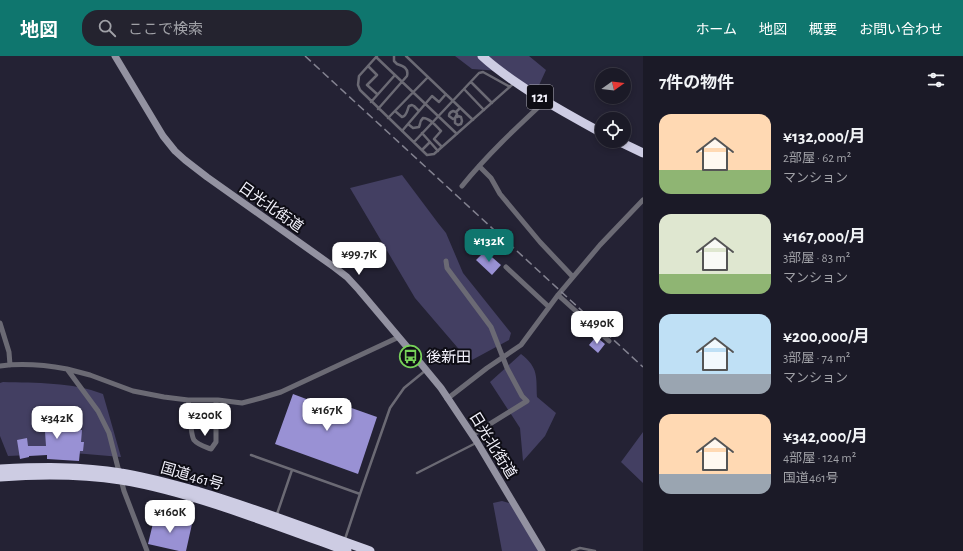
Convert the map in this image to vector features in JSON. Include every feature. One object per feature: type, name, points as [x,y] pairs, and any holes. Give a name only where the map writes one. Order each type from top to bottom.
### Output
[{"type":"highway","name":"121","points":[[482,56],[513,84],[595,129]]},
{"type":"highway","points":[[631,147],[643,153]]},
{"type":"highway","name":"国道461号","points":[[0,469],[47,467],[70,468],[121,476],[153,479],[228,501],[370,551]]},
{"type":"highway","name":"国道461号","points":[[0,476],[121,476],[151,486],[200,499],[346,551]]},
{"type":"street","name":"日光北街道","points":[[114,56],[163,136],[184,160],[347,276],[441,388],[477,442],[542,551]]},
{"type":"street","points":[[462,186],[479,166],[546,101]]},
{"type":"street","points":[[479,166],[491,178],[500,194],[540,242],[573,277]]},
{"type":"street","points":[[447,398],[521,345],[573,277],[600,245],[643,200]]},
{"type":"street","points":[[446,261],[447,268],[491,327],[507,368],[522,396],[527,401],[472,435]]},
{"type":"street","points":[[506,267],[549,307]]},
{"type":"street","points":[[558,295],[609,341]]},
{"type":"street","points":[[0,323],[9,352],[10,365]]},
{"type":"street","points":[[0,366],[48,366],[90,375],[133,391],[188,400],[242,402],[281,392],[399,337]]},
{"type":"street","points":[[67,369],[98,411],[109,433],[124,491],[147,551]]},
{"type":"street","points":[[188,400],[191,432],[195,441],[211,449],[216,442],[216,400]]},
{"type":"lane","points":[[378,109],[408,73],[405,67],[397,64],[394,60],[394,56]]},
{"type":"lane","points":[[406,56],[473,120]]},
{"type":"lane","points":[[414,142],[432,122],[438,116],[453,101],[479,73],[483,72],[513,84],[438,151],[434,154],[427,155],[370,102],[360,90],[358,84],[359,76],[377,57],[402,82],[413,92],[425,104],[438,116],[451,128],[457,134]]},
{"type":"lane","points":[[368,66],[377,75],[367,85],[377,94]]},
{"type":"lane","points":[[370,102],[395,75]]},
{"type":"lane","points":[[388,118],[428,77]]},
{"type":"lane","points":[[471,82],[492,103]]},
{"type":"lane","points":[[464,89],[484,110]]},
{"type":"lane","points":[[402,131],[432,96],[439,102],[446,94]]},
{"type":"lane","points":[[395,111],[402,117],[405,116],[409,106],[412,105],[419,110]]},
{"type":"lane","points":[[451,128],[456,124],[461,124],[462,120],[460,116],[452,119],[449,114],[453,111],[456,112],[460,108]]},
{"type":"lane","points":[[456,112],[457,114],[454,122],[456,124]]},
{"type":"lane","points":[[408,124],[413,128],[417,128],[420,126],[420,122],[423,118],[426,118],[432,122],[441,131],[434,139],[442,147]]},
{"type":"lane","points":[[422,133],[438,151]]},
{"type":"lane","points":[[422,150],[430,142]]},
{"type":"lane","points":[[344,542],[390,408],[404,388],[426,370]]},
{"type":"lane","points":[[417,473],[477,442]]},
{"type":"lane","points":[[250,455],[360,494]]},
{"type":"lane","points":[[276,517],[292,470]]},
{"type":"lane","points":[[572,551],[580,548],[595,551]]},
{"type":"shaded area","points":[[455,56],[529,56],[546,70],[535,94],[500,71],[472,69]]},
{"type":"shaded area","points":[[402,175],[446,233],[463,273],[511,333],[509,340],[472,360],[463,354],[415,298],[350,188]]},
{"type":"shaded area","points":[[521,354],[534,368],[537,397],[556,413],[545,436],[523,461],[520,428],[490,382]]},
{"type":"shaded area","points":[[0,383],[66,385],[103,394],[121,457],[74,453],[8,456],[0,436]]},
{"type":"shaded area","points":[[643,432],[643,483],[621,462]]},
{"type":"shaded area","points":[[502,501],[513,504],[526,521],[538,551],[502,551],[493,503]]},
{"type":"building","points":[[485,251],[501,265],[492,275],[476,260]]},
{"type":"building","points":[[594,339],[597,342],[599,339],[605,344],[598,353],[589,345]]},
{"type":"building","points":[[293,394],[317,403],[326,399],[377,417],[358,474],[275,444]]},
{"type":"building","points":[[77,415],[78,430],[82,430],[81,442],[84,442],[83,451],[80,451],[79,461],[47,459],[47,455],[29,456],[20,459],[17,440],[27,438],[28,446],[46,446],[44,417]]},
{"type":"building","points":[[155,515],[192,524],[186,551],[179,551],[148,544]]},
{"type":"railway","points":[[305,56],[643,367]]},
{"type":"place","name":"後新田","points":[[410,357]]}]
